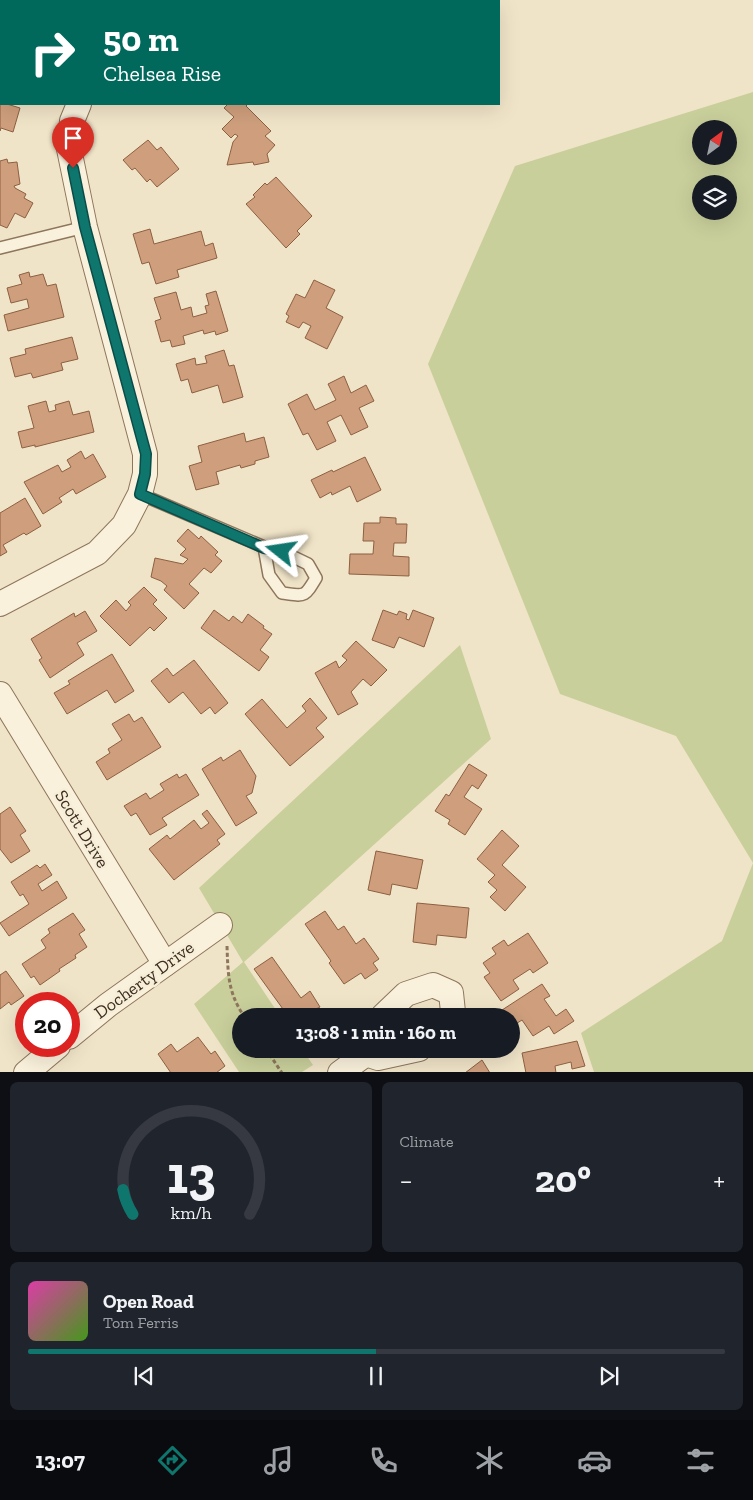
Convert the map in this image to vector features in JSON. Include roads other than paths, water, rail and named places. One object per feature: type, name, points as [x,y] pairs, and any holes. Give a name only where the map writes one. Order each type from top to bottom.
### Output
[{"type":"street","points":[[0,604],[97,553],[124,525],[140,494],[145,474],[146,454],[85,227],[69,149],[72,121],[79,105]]},
{"type":"street","name":"Scott Drive","points":[[0,694],[165,964]]},
{"type":"street","name":"Docherty Drive","points":[[80,1028],[108,1005],[220,925]]},
{"type":"street","points":[[391,1008],[406,994],[432,985],[451,993],[453,1008]]},
{"type":"street","points":[[26,1072],[44,1057]]},
{"type":"street","points":[[340,1072],[358,1058]]},
{"type":"lane","points":[[0,248],[85,227]]},
{"type":"lane","points":[[140,494],[264,548],[281,551],[308,564],[316,578],[307,593],[301,596],[282,593],[269,575],[264,548]]}]
